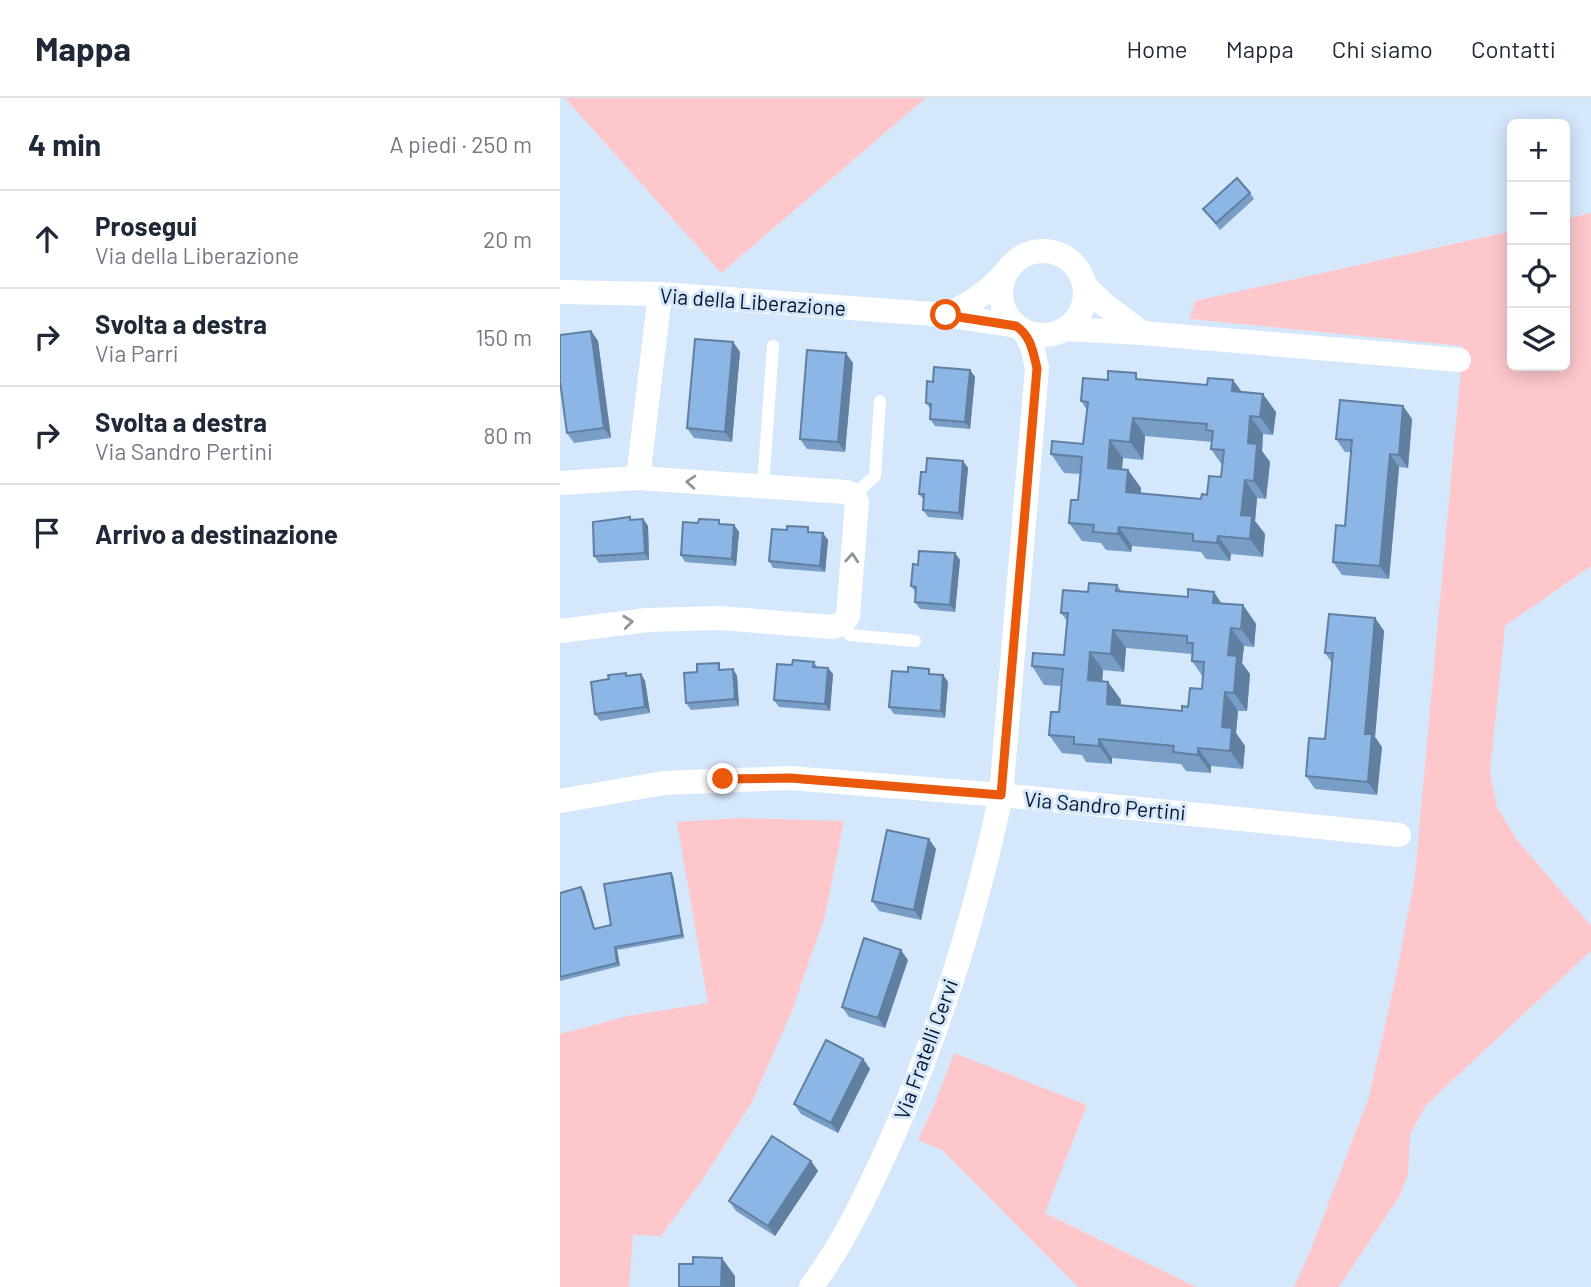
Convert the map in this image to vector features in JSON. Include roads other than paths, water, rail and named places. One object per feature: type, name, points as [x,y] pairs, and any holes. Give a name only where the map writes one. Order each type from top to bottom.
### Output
[{"type":"street","points":[[946,315],[970,305],[988,291],[1015,261],[1026,254],[1051,251],[1063,256],[1074,263],[1082,274],[1086,298],[1082,310],[1047,349],[1037,368]]},
{"type":"street","points":[[1007,271],[1001,285],[1001,300],[1006,315],[1032,346],[1037,368]]},
{"type":"street","points":[[1086,286],[1105,306],[1142,333]]},
{"type":"street","name":"Via della Liberazione","points":[[560,292],[660,294],[946,315],[1045,336],[1065,330],[1142,333],[1459,360]]},
{"type":"street","points":[[638,478],[660,294]]},
{"type":"street","name":"Via Fratelli Cervi","points":[[811,1287],[835,1255],[876,1173],[916,1083],[987,861],[1001,795],[1037,368]]},
{"type":"street","points":[[560,483],[638,478],[846,492],[854,495],[857,502],[848,616],[842,624],[832,627],[719,618],[647,620],[560,631]]},
{"type":"street","name":"Via Sandro Pertini","points":[[560,801],[664,783],[790,778],[1001,795],[1399,835]]},
{"type":"lane","points":[[763,486],[773,346]]},
{"type":"lane","points":[[854,495],[874,476],[880,401]]},
{"type":"lane","points":[[842,624],[850,635],[915,641]]}]
